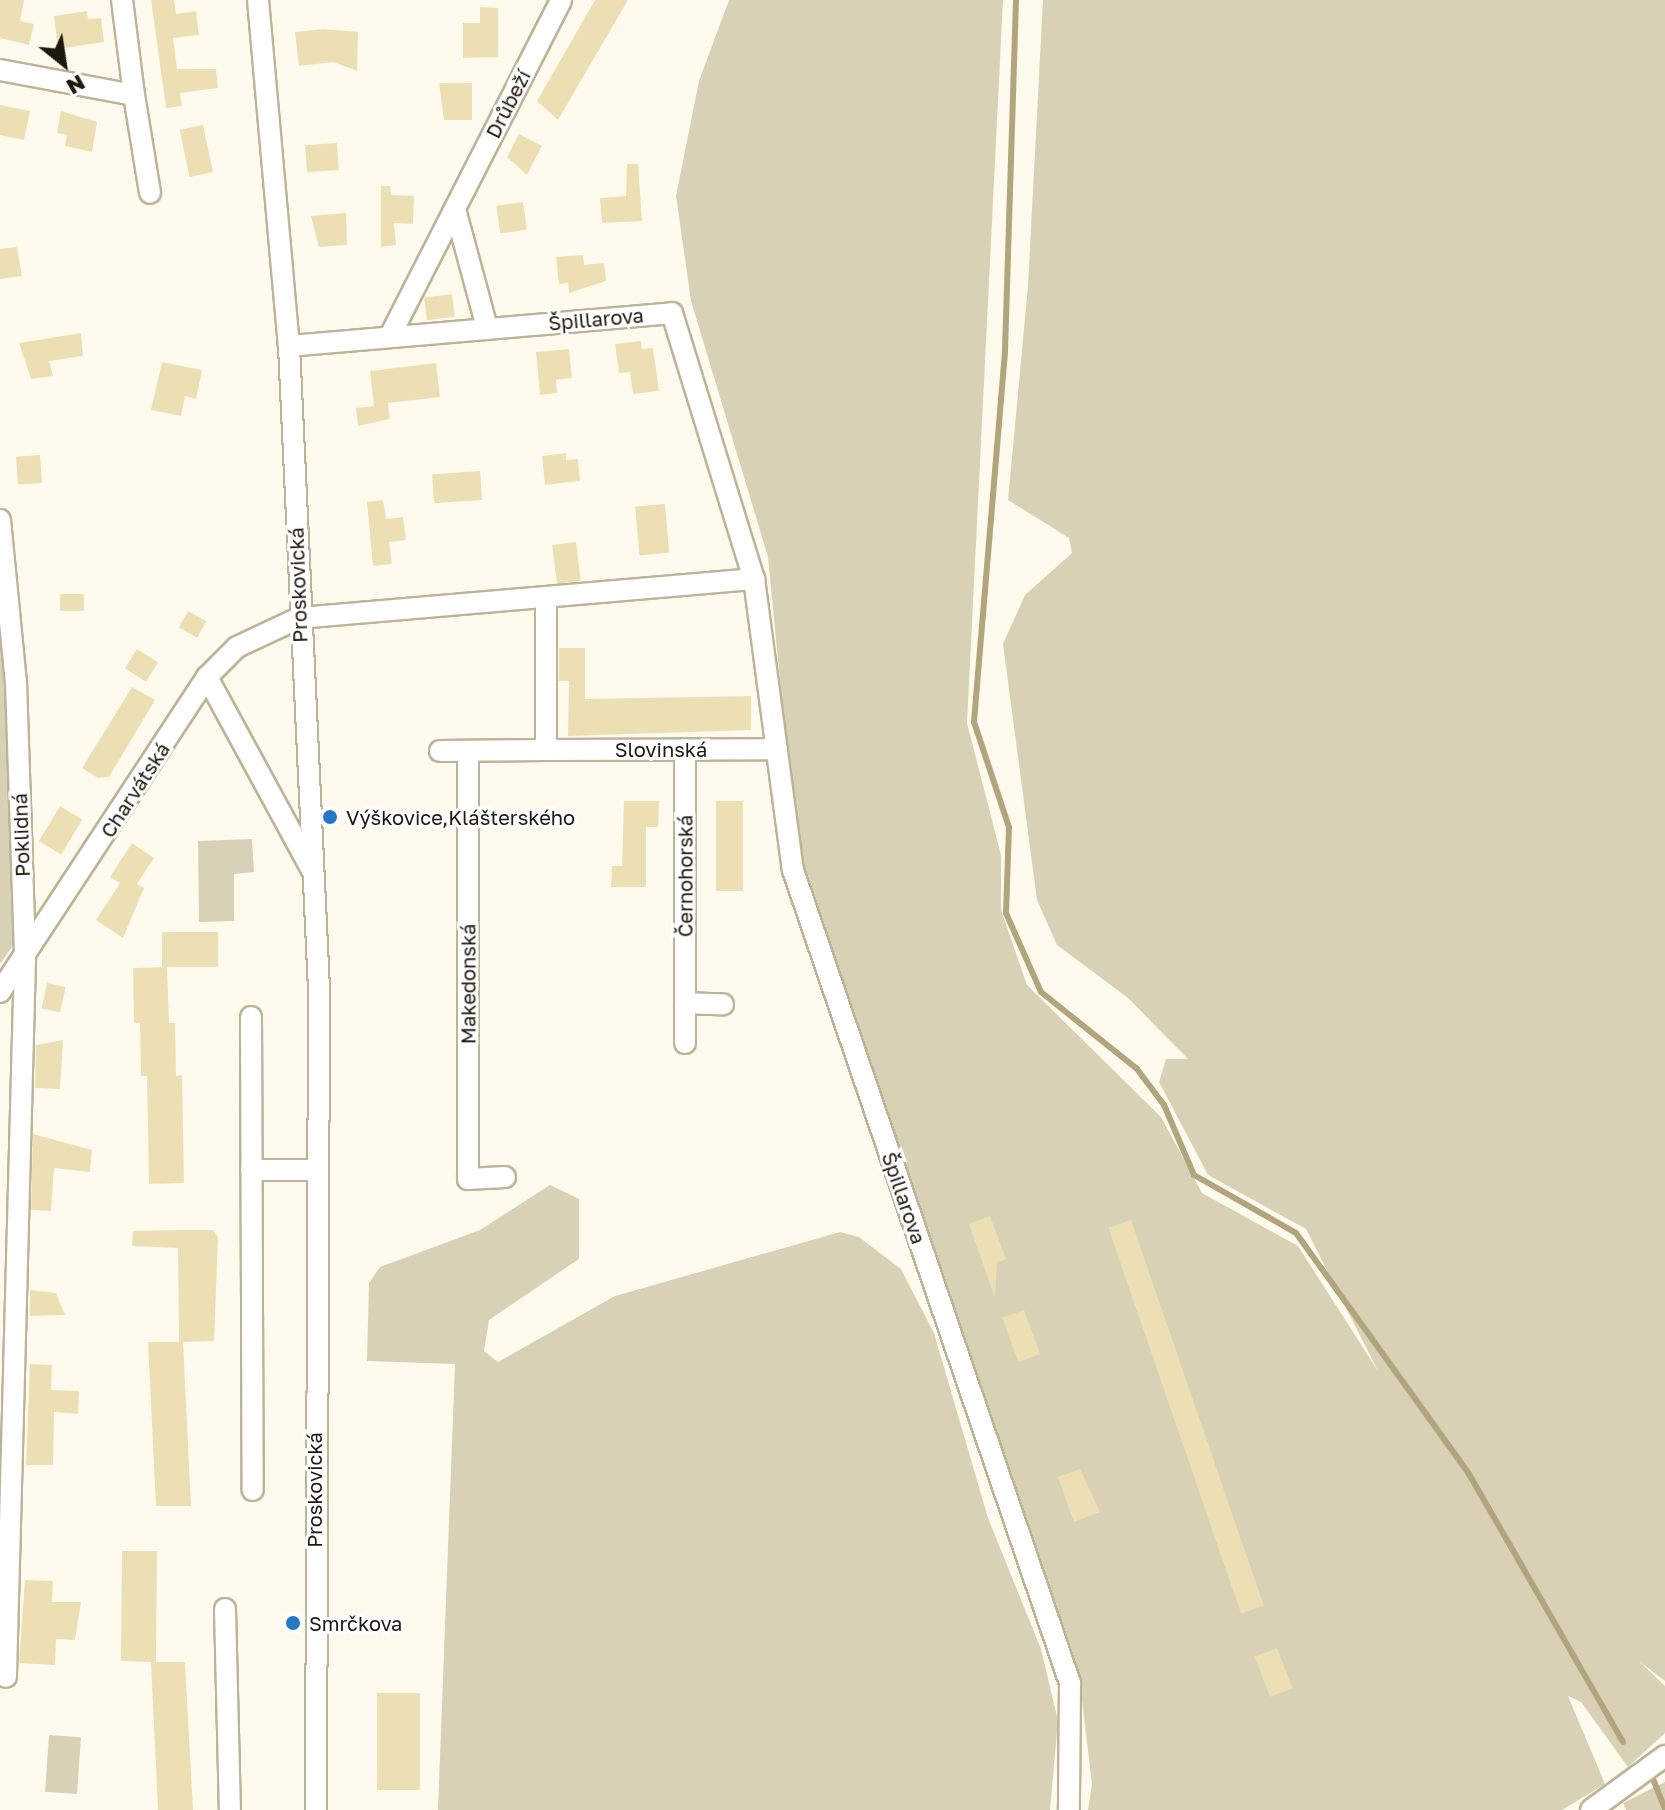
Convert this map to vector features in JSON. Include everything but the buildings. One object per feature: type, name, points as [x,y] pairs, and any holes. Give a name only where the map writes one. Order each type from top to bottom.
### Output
[{"type":"street","points":[[122,0],[150,193]]},
{"type":"street","name":"Proskovická","points":[[258,0],[289,346],[299,618],[313,872],[316,1810]]},
{"type":"street","name":"Drůbeží","points":[[390,336],[561,0]]},
{"type":"street","points":[[0,70],[134,95]]},
{"type":"street","points":[[455,209],[487,328]]},
{"type":"street","name":"Špillarova","points":[[289,346],[672,313],[754,579],[793,870],[1070,1683],[1069,1810]]},
{"type":"street","name":"Poklidná","points":[[0,520],[16,682],[25,959],[6,1677]]},
{"type":"street","points":[[299,618],[754,579]]},
{"type":"street","points":[[546,597],[546,750]]},
{"type":"street","name":"Charvátská","points":[[0,992],[25,959],[207,677],[237,647],[299,618]]},
{"type":"street","points":[[207,677],[313,872]]},
{"type":"street","name":"Černohorská","points":[[685,749],[685,1043]]},
{"type":"street","name":"Slovinská","points":[[440,751],[777,749]]},
{"type":"street","name":"Makedonská","points":[[468,751],[468,1179],[505,1177]]},
{"type":"street","points":[[685,1003],[723,1004]]},
{"type":"street","points":[[251,1017],[253,1490]]},
{"type":"street","points":[[251,1170],[314,1170]]},
{"type":"street","points":[[225,1609],[230,1810]]},
{"type":"street","points":[[1591,1810],[1665,1756]]},
{"type":"shaded area","points":[[729,0],[1003,0],[967,723],[1001,855],[1001,910],[1027,985],[1161,1117],[1202,1193],[1298,1246],[1378,1371],[1306,1229],[1208,1175],[1159,1082],[1166,1059],[1188,1059],[1128,998],[1057,945],[1037,900],[1003,644],[1025,595],[1072,553],[1069,538],[1008,500],[1028,286],[1043,0],[1665,0],[1665,1681],[1639,1661],[1665,1686],[1665,1733],[1628,1767],[1581,1702],[1568,1696],[1605,1784],[1562,1810],[1088,1810],[1092,1784],[1080,1684],[797,856],[768,557],[691,301],[676,196],[699,81]]},
{"type":"shaded area","points":[[0,529],[17,940],[0,964]]},
{"type":"shaded area","points":[[252,839],[254,872],[234,874],[234,921],[199,922],[198,841]]},
{"type":"shaded area","points":[[550,1185],[579,1199],[579,1259],[489,1320],[484,1351],[498,1362],[615,1296],[840,1232],[859,1237],[901,1269],[934,1333],[988,1518],[1041,1649],[1058,1721],[1050,1810],[438,1810],[455,1364],[367,1361],[369,1283],[380,1267],[480,1230]]},
{"type":"shaded area","points":[[49,1735],[81,1737],[77,1794],[45,1792]]},
{"type":"shaded area","points":[[1665,1782],[1665,1810],[1626,1810],[1623,1803]]},
{"type":"waterway","points":[[1016,0],[1005,352],[974,722],[1009,827],[1006,913],[1041,992],[1137,1069],[1164,1105],[1194,1175],[1296,1233],[1469,1474],[1623,1742]]},
{"type":"waterway","points":[[1653,1779],[1665,1809]]},
{"type":"place","name":"Výškovice,Klášterského","points":[[330,817]]},
{"type":"place","name":"Smrčkova","points":[[293,1623]]}]
